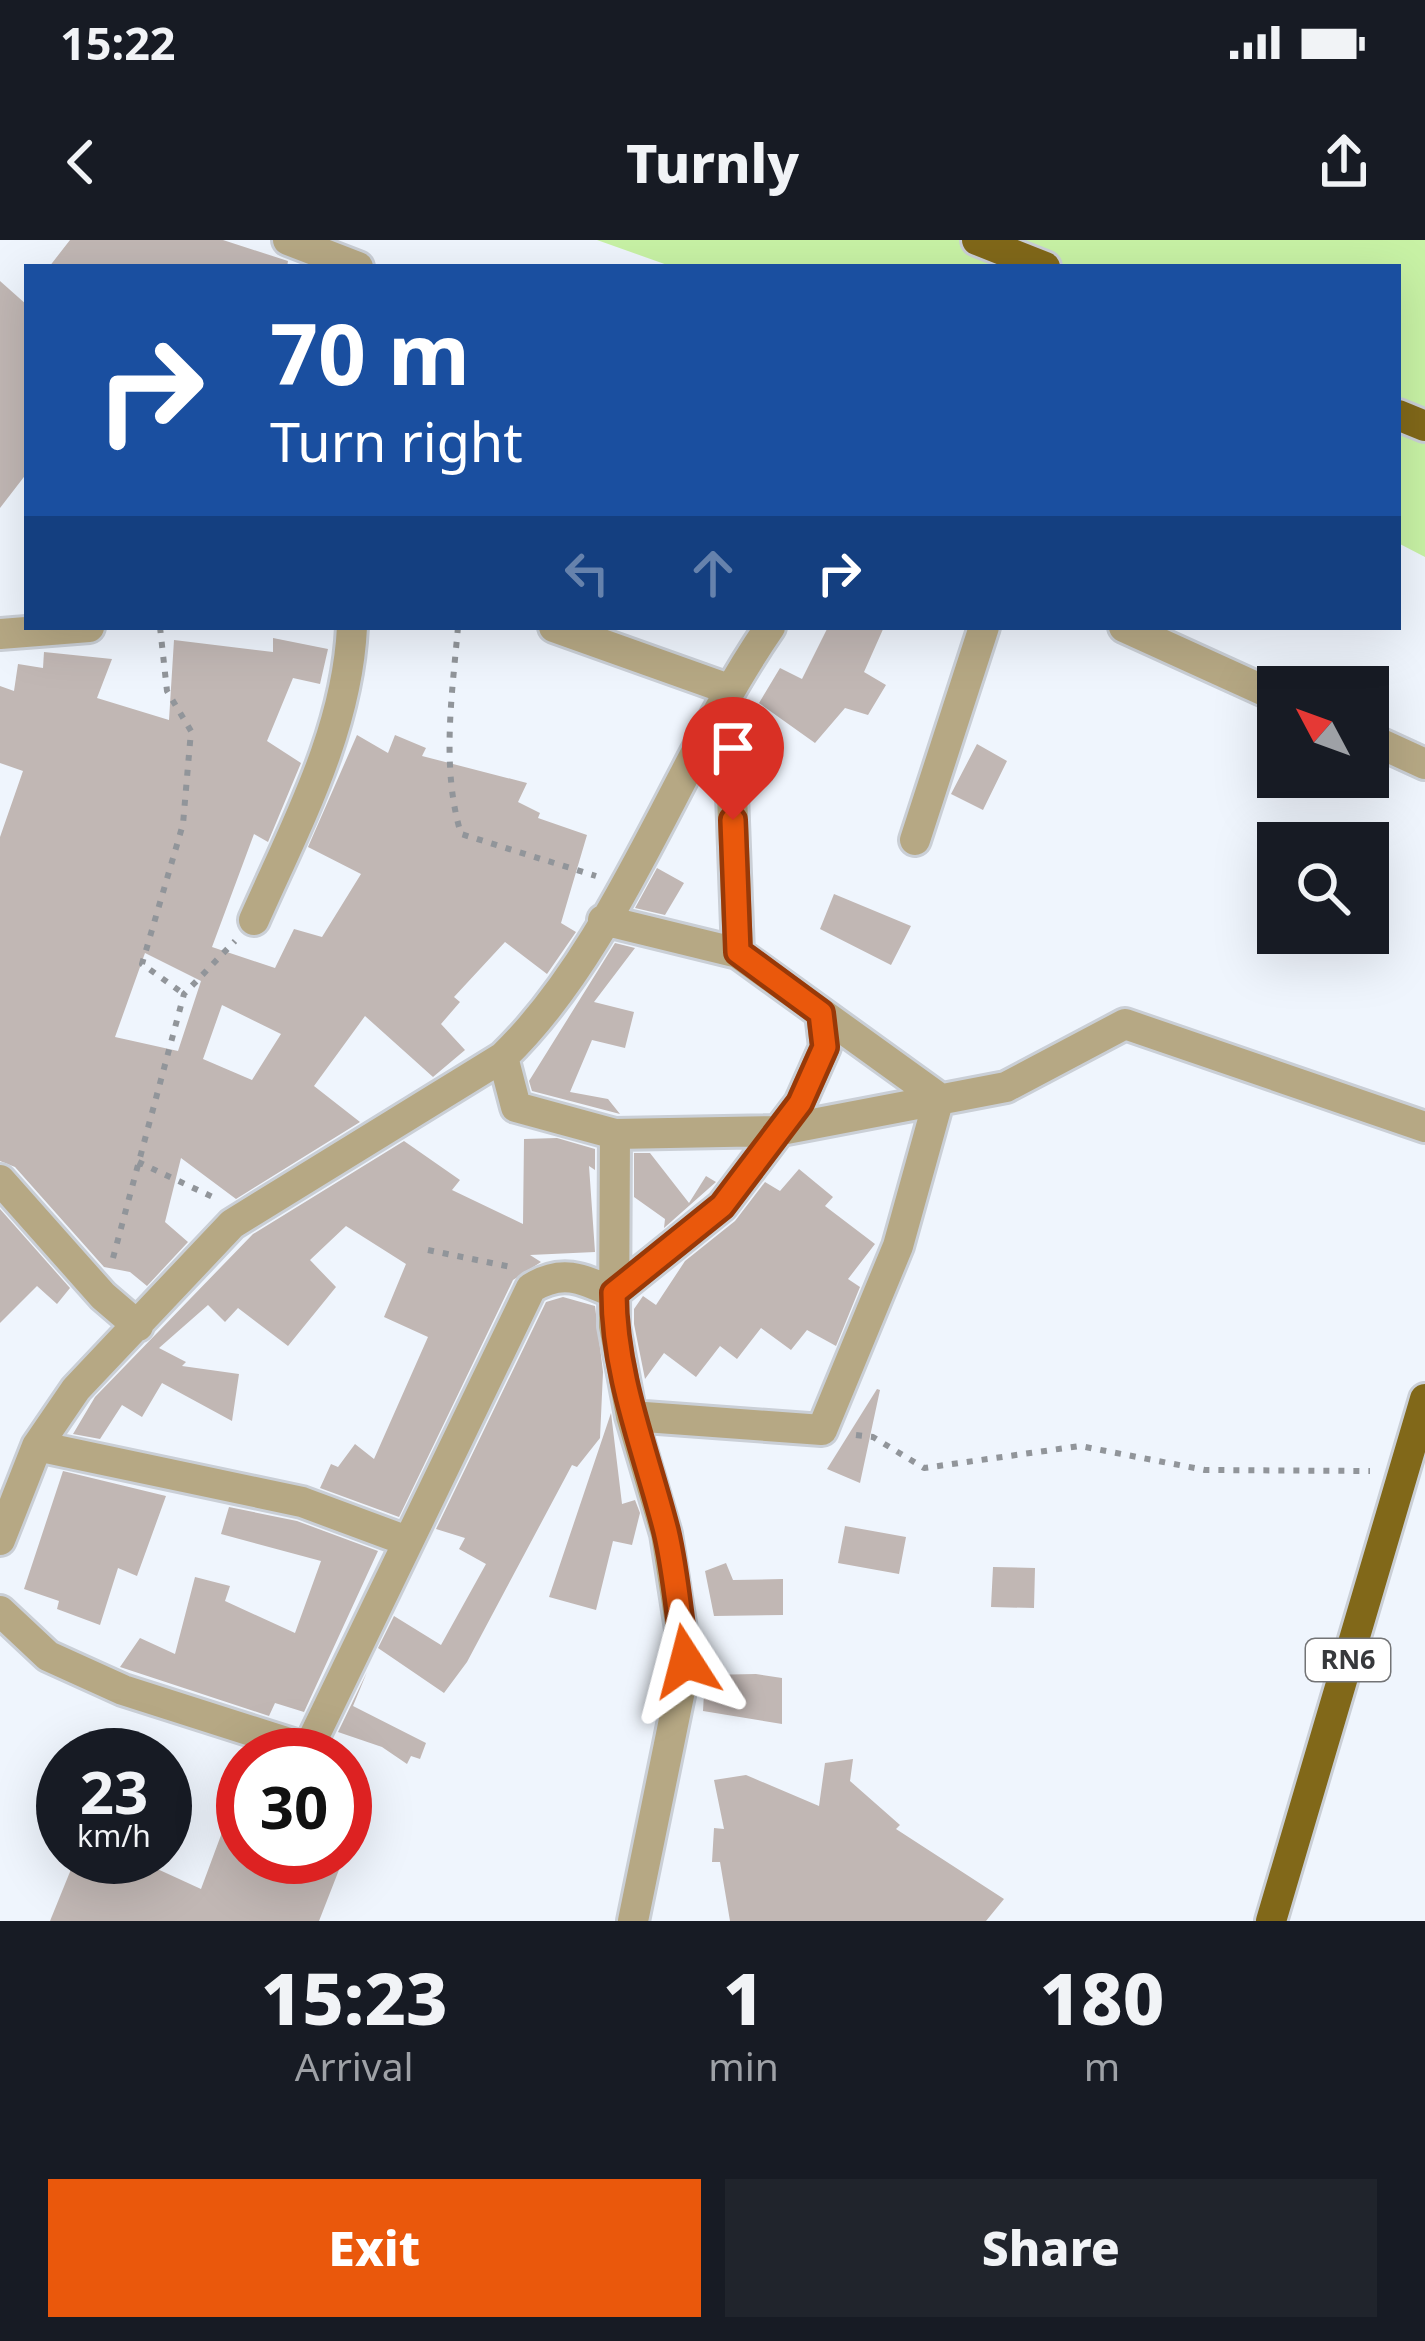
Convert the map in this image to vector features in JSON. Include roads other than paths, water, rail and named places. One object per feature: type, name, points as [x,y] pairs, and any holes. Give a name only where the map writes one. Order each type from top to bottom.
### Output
[{"type":"main road","points":[[977,240],[1037,264]]},
{"type":"main road","name":"RN6","points":[[1271,1921],[1425,1400]]},
{"type":"street","points":[[288,240],[350,264]]},
{"type":"street","points":[[0,634],[50,630]]},
{"type":"street","points":[[254,920],[332,744],[350,667],[352,630]]},
{"type":"street","points":[[563,630],[728,688]]},
{"type":"street","points":[[0,1540],[38,1446],[76,1389],[245,1216],[503,1057],[541,1020],[603,920],[728,688],[768,630]]},
{"type":"street","points":[[915,840],[983,630]]},
{"type":"street","points":[[1131,630],[1257,687]]},
{"type":"street","points":[[728,688],[738,952]]},
{"type":"street","points":[[1389,748],[1425,764]]},
{"type":"street","points":[[603,920],[738,952],[939,1098]]},
{"type":"street","points":[[614,1293],[722,1206],[800,1103],[825,1047],[821,1013]]},
{"type":"street","points":[[503,1057],[516,1107],[615,1134],[776,1131],[1006,1088],[1124,1024],[1425,1126]]},
{"type":"street","points":[[631,1416],[822,1430],[898,1246],[939,1098]]},
{"type":"street","points":[[615,1134],[614,1326],[631,1416],[667,1534],[686,1661],[633,1921]]},
{"type":"street","points":[[0,1180],[103,1296],[138,1326]]},
{"type":"street","points":[[0,1611],[48,1656],[123,1690],[308,1749],[531,1288],[554,1274],[581,1278],[614,1293]]},
{"type":"street","points":[[38,1446],[302,1502],[407,1541]]}]
